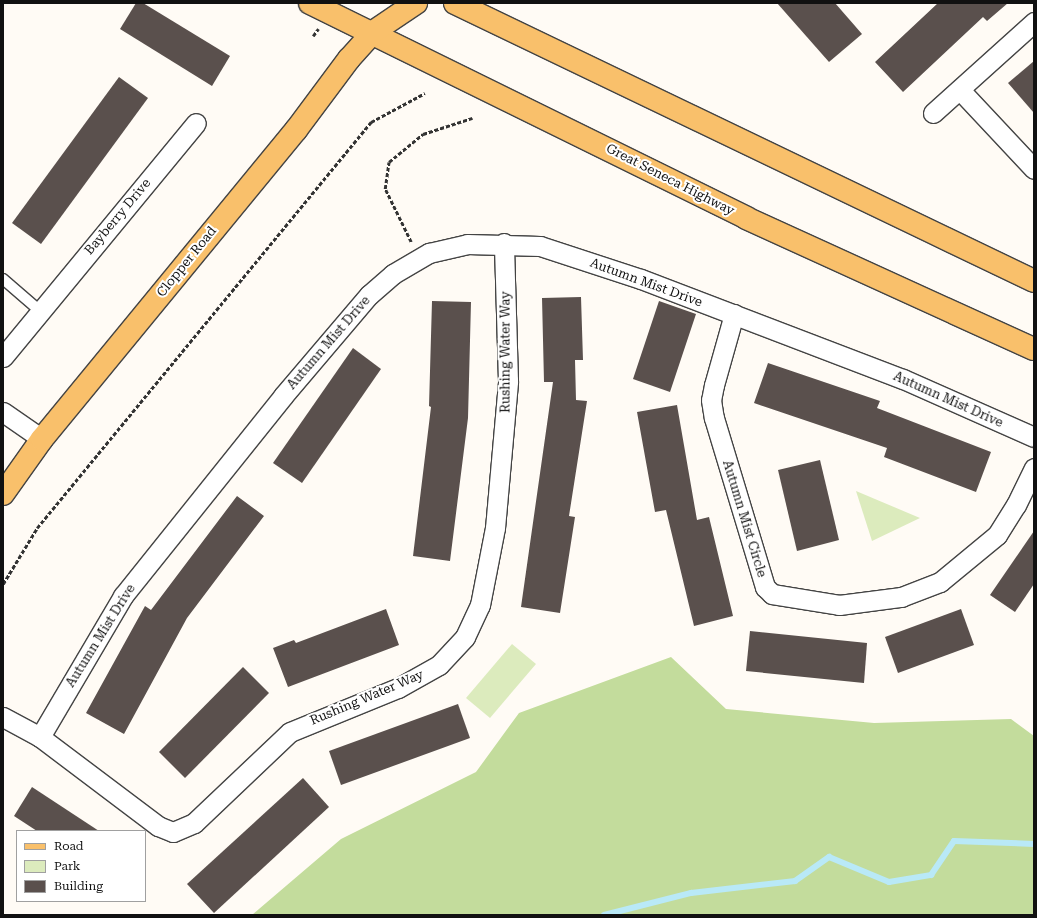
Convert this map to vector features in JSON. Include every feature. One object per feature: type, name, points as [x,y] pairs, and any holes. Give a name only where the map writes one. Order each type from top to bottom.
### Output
[{"type":"main road","name":"Great Seneca Highway","points":[[310,3],[373,32],[746,218],[1034,349]]},
{"type":"main road","name":"Clopper Road","points":[[3,494],[42,439],[373,32],[386,3]]},
{"type":"main road","name":"Clopper Road","points":[[373,32],[416,3]]},
{"type":"main road","points":[[455,3],[1034,281]]},
{"type":"street","points":[[933,113],[1034,22]]},
{"type":"street","points":[[960,90],[1034,168]]},
{"type":"street","name":"Bayberry Drive","points":[[3,357],[196,123]]},
{"type":"street","name":"Autumn Mist Drive","points":[[40,737],[123,596],[339,327],[393,274],[421,258],[467,244],[504,243],[540,246],[734,314],[902,379],[1034,438]]},
{"type":"street","name":"Rushing Water Way","points":[[3,717],[40,737],[158,826],[173,832],[183,830],[290,732],[398,688],[422,676],[448,657],[465,637],[480,605],[495,528],[508,381],[504,243]]},
{"type":"street","name":"Autumn Mist Circle","points":[[734,314],[711,400],[714,418],[765,587],[772,594],[839,605],[901,597],[940,582],[997,535],[1016,505],[1034,468]]},
{"type":"street","points":[[3,412],[42,439]]},
{"type":"lane","points":[[3,279],[40,311]]},
{"type":"path","points":[[3,584],[36,528],[371,122],[425,93]]},
{"type":"path","points":[[421,258],[396,217],[385,189],[389,162],[423,134],[472,118]]},
{"type":"green space","points":[[856,491],[920,518],[872,541]]},
{"type":"green space","points":[[512,644],[536,664],[490,718],[466,698]]},
{"type":"green space","points":[[671,657],[726,709],[874,723],[1011,719],[1034,736],[1034,915],[252,915],[341,839],[476,772],[519,713]]},
{"type":"building","points":[[136,3],[143,3],[230,56],[212,86],[120,29]]},
{"type":"building","points":[[777,3],[835,3],[862,34],[829,62]]},
{"type":"building","points":[[938,3],[1008,3],[987,21],[983,17],[903,92],[875,62]]},
{"type":"building","points":[[1034,61],[1034,113],[1008,83]]},
{"type":"building","points":[[119,77],[148,98],[41,244],[12,223]]},
{"type":"building","points":[[581,297],[583,360],[575,360],[576,400],[587,401],[569,516],[575,517],[560,613],[521,607],[553,382],[544,382],[542,298]]},
{"type":"building","points":[[432,301],[471,302],[468,418],[450,561],[413,556],[431,407],[429,406]]},
{"type":"building","points":[[659,301],[696,314],[670,392],[633,379]]},
{"type":"building","points":[[353,348],[381,369],[302,483],[273,463]]},
{"type":"building","points":[[768,363],[880,401],[877,408],[991,452],[976,492],[884,457],[887,448],[754,403]]},
{"type":"building","points":[[677,405],[697,520],[709,517],[733,616],[694,626],[666,510],[655,512],[637,412]]},
{"type":"building","points":[[820,460],[839,540],[797,551],[778,470]]},
{"type":"building","points":[[237,496],[264,516],[187,618],[124,734],[86,713],[145,606],[151,610]]},
{"type":"building","points":[[1034,531],[1034,584],[1015,612],[990,595]]},
{"type":"building","points":[[386,609],[399,645],[288,687],[273,648],[294,640],[296,643]]},
{"type":"building","points":[[961,609],[974,645],[898,673],[885,637]]},
{"type":"building","points":[[750,631],[867,643],[864,683],[746,671]]},
{"type":"building","points":[[243,667],[269,693],[185,778],[159,752]]},
{"type":"building","points":[[458,704],[470,738],[341,785],[329,751]]},
{"type":"building","points":[[303,778],[329,807],[214,913],[187,884]]},
{"type":"building","points":[[32,787],[97,830],[35,830],[14,816]]},
{"type":"waterway","points":[[604,915],[691,893],[795,881],[829,857],[889,882],[931,875],[954,841],[1034,844]]}]
